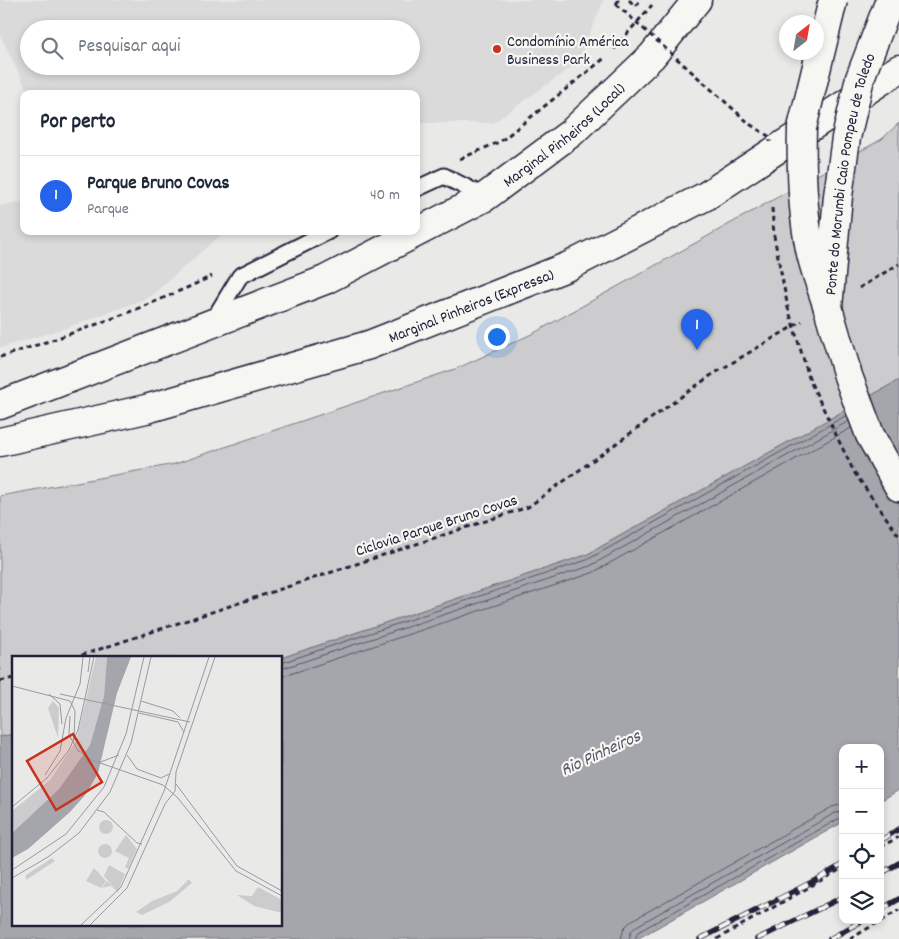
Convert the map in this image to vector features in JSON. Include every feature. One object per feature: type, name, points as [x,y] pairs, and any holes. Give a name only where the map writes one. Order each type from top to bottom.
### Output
[{"type":"main road","name":"Marginal Pinheiros (Local)","points":[[420,231],[485,197],[571,134],[652,56],[697,0]]},
{"type":"main road","points":[[816,314],[804,201],[802,128],[833,0]]},
{"type":"main road","name":"Ponte do Morumbi Caio Pompeu de Toledo","points":[[890,0],[860,78],[846,138],[838,196],[816,314],[848,376],[870,435],[899,487]]},
{"type":"main road","name":"Marginal Pinheiros (Expressa)","points":[[0,442],[146,409],[369,345],[569,266],[706,196],[899,69]]},
{"type":"main road","name":"Marginal Pinheiros (Local)","points":[[0,404],[325,280],[412,235]]},
{"type":"lane","points":[[420,186],[444,176],[485,197]]},
{"type":"lane","points":[[212,322],[240,276],[321,235]]},
{"type":"path","points":[[619,0],[616,4],[752,125],[770,137],[771,142]]},
{"type":"path","points":[[630,0],[635,6],[641,0]]},
{"type":"path","points":[[459,159],[500,141],[610,54],[657,0]]},
{"type":"path","points":[[772,200],[774,236],[788,308],[810,381],[854,472],[899,536]]},
{"type":"path","points":[[856,289],[899,264]]},
{"type":"path","points":[[0,357],[73,333],[179,292],[213,276]]},
{"type":"path","name":"Ciclovia Parque Bruno Covas","points":[[79,656],[528,507],[710,376],[816,314]]},
{"type":"path","points":[[884,845],[899,837]]},
{"type":"path","points":[[717,939],[839,870]]},
{"type":"path","points":[[850,939],[899,910]]},
{"type":"shaded area","name":"Condomínio América Business Park","points":[[0,0],[604,0],[577,63],[493,123],[420,123],[420,90],[27,90],[0,35]]},
{"type":"shaded area","points":[[899,123],[899,380],[586,555],[282,658],[282,656],[12,656],[12,734],[0,737],[0,496],[175,464],[458,368],[534,333],[882,139]]},
{"type":"shaded area","points":[[20,203],[20,235],[220,235],[150,297],[66,328],[0,348],[0,206]]},
{"type":"water","name":"Rio Pinheiros","points":[[899,380],[899,790],[884,799],[884,744],[839,744],[839,824],[637,939],[0,939],[0,737],[12,734],[12,926],[282,926],[282,658],[586,555]]},
{"type":"railway","points":[[884,838],[899,829]]},
{"type":"railway","points":[[884,872],[899,863]]},
{"type":"railway","points":[[700,939],[839,866]]},
{"type":"railway","points":[[757,939],[839,899]]},
{"type":"railway","points":[[884,908],[899,899]]},
{"type":"railway","points":[[830,939],[856,924]]},
{"type":"place","name":"Condomínio América Business Park","points":[[497,49]]},
{"type":"place","name":"Parque Bruno Covas","points":[[697,350]]}]
